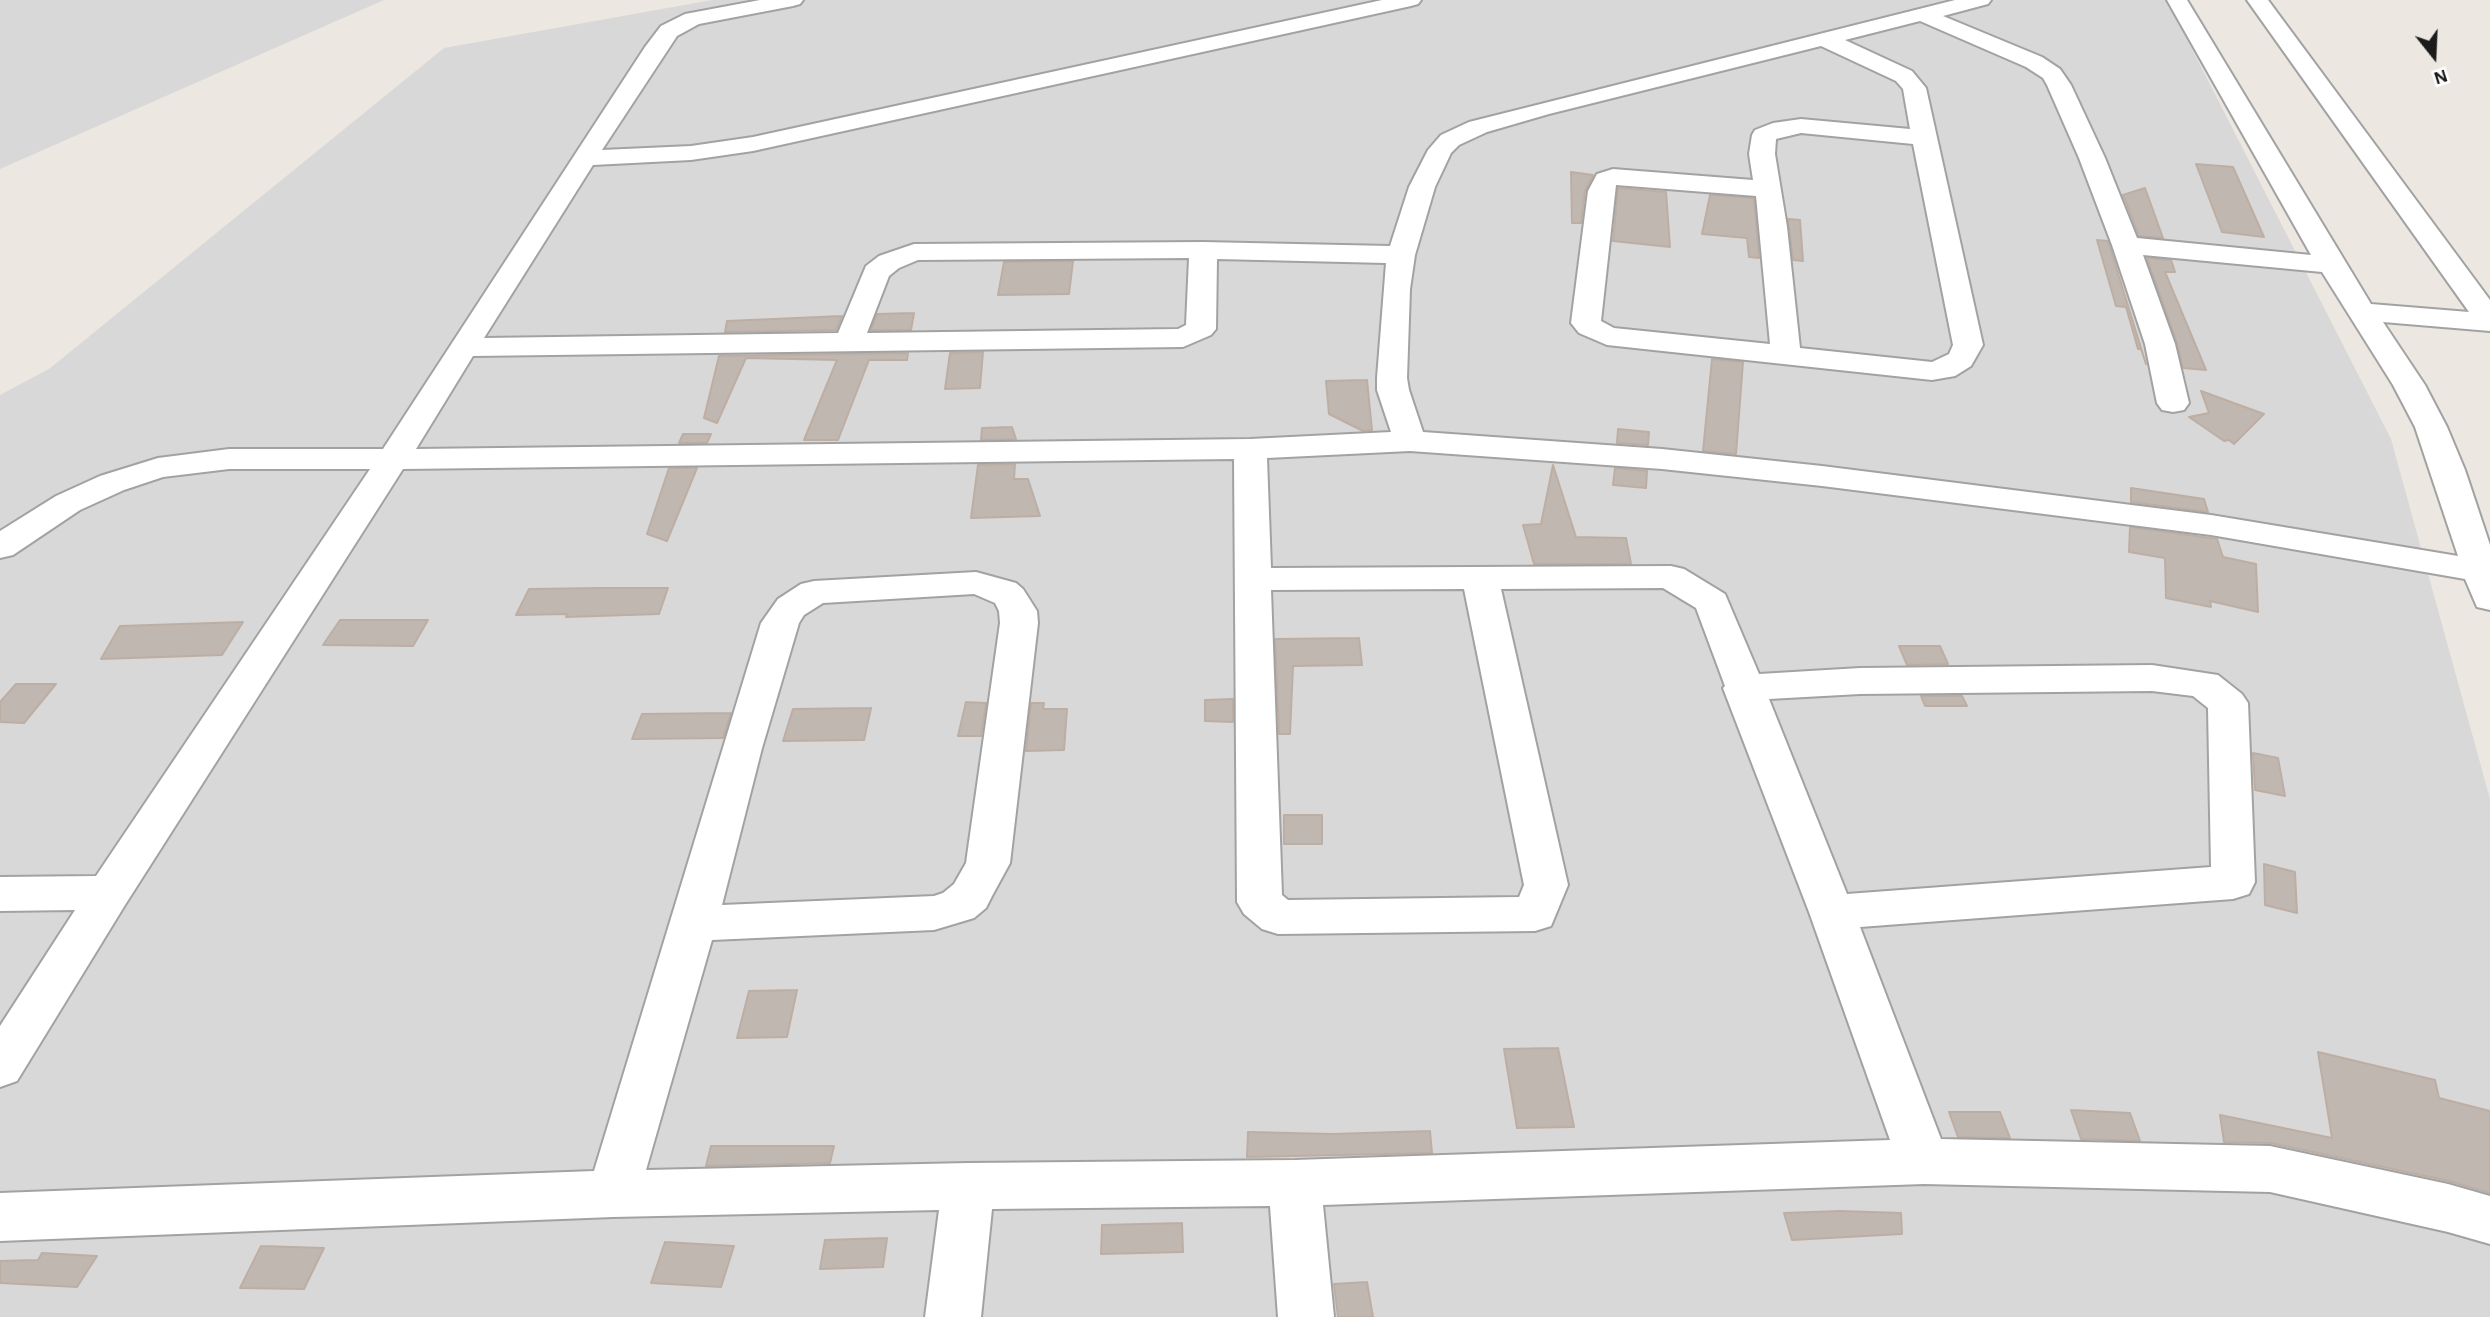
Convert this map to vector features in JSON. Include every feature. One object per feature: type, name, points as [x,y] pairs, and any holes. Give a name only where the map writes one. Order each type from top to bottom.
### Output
[{"type":"street","points":[[0,1067],[109,893],[393,459],[656,47],[669,31],[706,16],[793,0]]},
{"type":"street","points":[[585,158],[669,154],[753,144],[1411,0]]},
{"type":"street","points":[[1410,441],[1393,390],[1396,289],[1401,255],[1422,187],[1440,150],[1461,134],[1541,109],[1981,0]]},
{"type":"street","points":[[2177,0],[2331,265],[2409,385],[2431,427],[2486,585]]},
{"type":"street","points":[[2257,0],[2490,321]]},
{"type":"street","points":[[1923,15],[2010,51],[2052,74],[2072,110],[2126,246],[2161,344],[2173,403]]},
{"type":"street","points":[[1768,189],[1613,177],[1606,179],[1601,191],[1586,323],[1595,332],[1607,336],[1932,371],[1953,365],[1965,354],[1968,345],[1914,88],[1904,76],[1826,40]]},
{"type":"street","points":[[1786,354],[1762,142],[1764,135],[1775,130],[1801,126],[1926,138]]},
{"type":"street","points":[[2126,246],[2331,265]]},
{"type":"street","points":[[463,347],[1183,338],[1201,329],[1203,250]]},
{"type":"street","points":[[849,342],[876,272],[889,262],[914,252],[1203,250],[1401,255]]},
{"type":"street","points":[[2362,312],[2490,321]]},
{"type":"street","points":[[0,547],[68,503],[112,483],[158,468],[229,459],[1250,449],[1410,441],[1662,459],[2211,525],[2486,585]]},
{"type":"street","points":[[1250,449],[1260,902],[1278,917],[1535,914],[1546,885],[1480,578]]},
{"type":"street","points":[[1253,579],[1671,577],[1712,602],[1832,912],[1924,1161]]},
{"type":"street","points":[[612,1194],[694,923],[780,623],[791,607],[814,592],[976,583],[1003,591],[1010,597],[1018,611],[1019,623],[988,863],[970,896],[958,906],[934,913],[694,923]]},
{"type":"street","points":[[1744,688],[1860,681],[2152,678],[2204,684],[2228,704],[2233,882],[1832,912]]},
{"type":"street","points":[[0,894],[109,893]]},
{"type":"street","points":[[0,1217],[612,1194],[968,1186],[1295,1183],[1924,1161],[2259,1168],[2435,1205],[2490,1220]]},
{"type":"street","points":[[1295,1183],[1306,1317]]},
{"type":"street","points":[[953,1317],[968,1186]]},
{"type":"shaded area","points":[[0,0],[384,0],[0,169]]},
{"type":"shaded area","points":[[712,0],[2167,0],[2391,439],[2490,799],[2490,1317],[0,1317],[0,395],[49,369],[444,48]]},
{"type":"building","points":[[2196,164],[2233,167],[2264,237],[2222,232]]},
{"type":"building","points":[[1571,172],[1593,175],[1585,191],[1581,223],[1572,223]]},
{"type":"building","points":[[1618,188],[1666,192],[1670,247],[1613,241]]},
{"type":"building","points":[[2145,188],[2163,238],[2139,236],[2123,195]]},
{"type":"building","points":[[1710,195],[1754,198],[1759,258],[1749,257],[1747,238],[1702,234]]},
{"type":"building","points":[[1788,219],[1800,220],[1803,261],[1793,260]]},
{"type":"building","points":[[2097,240],[2108,241],[2146,364],[2141,349],[2138,349],[2126,307],[2116,306]]},
{"type":"building","points":[[2147,258],[2171,260],[2175,272],[2165,272],[2206,370],[2183,368]]},
{"type":"building","points":[[1073,261],[1069,294],[998,295],[1004,262]]},
{"type":"building","points":[[914,313],[911,330],[871,330],[877,314]]},
{"type":"building","points":[[842,316],[836,330],[725,332],[727,321]]},
{"type":"building","points":[[983,352],[980,388],[945,389],[950,353]]},
{"type":"building","points":[[908,353],[907,360],[869,360],[838,440],[804,440],[837,360],[746,358],[717,423],[704,418],[719,356]]},
{"type":"building","points":[[1712,359],[1743,362],[1736,454],[1703,451]]},
{"type":"building","points":[[1367,380],[1372,430],[1363,431],[1329,414],[1326,381]]},
{"type":"building","points":[[2201,391],[2264,414],[2234,444],[2229,440],[2224,441],[2189,417],[2209,413]]},
{"type":"building","points":[[1012,427],[1016,439],[981,440],[982,428]]},
{"type":"building","points":[[1618,429],[1649,432],[1648,445],[1617,443]]},
{"type":"building","points":[[683,434],[711,434],[707,443],[679,443]]},
{"type":"building","points":[[1015,464],[1014,479],[1028,479],[1040,516],[971,518],[978,465]]},
{"type":"building","points":[[1553,465],[1576,537],[1626,538],[1631,564],[1534,564],[1523,525],[1541,524]]},
{"type":"building","points":[[669,468],[697,468],[667,541],[647,534]]},
{"type":"building","points":[[1615,468],[1647,471],[1646,488],[1613,485]]},
{"type":"building","points":[[2131,488],[2204,499],[2208,512],[2131,502]]},
{"type":"building","points":[[2130,527],[2217,539],[2223,557],[2256,564],[2258,612],[2210,601],[2211,607],[2166,598],[2165,558],[2129,552]]},
{"type":"building","points":[[668,588],[659,614],[566,617],[567,614],[516,615],[529,589]]},
{"type":"building","points":[[340,620],[428,620],[413,646],[323,645]]},
{"type":"building","points":[[243,622],[222,655],[101,659],[120,626]]},
{"type":"building","points":[[1359,638],[1362,665],[1293,666],[1290,734],[1279,734],[1275,639]]},
{"type":"building","points":[[1899,646],[1940,646],[1948,664],[1907,665]]},
{"type":"building","points":[[16,684],[56,684],[24,723],[0,722],[0,702]]},
{"type":"building","points":[[1921,696],[1962,696],[1967,706],[1925,706]]},
{"type":"building","points":[[1233,699],[1233,722],[1205,721],[1205,700]]},
{"type":"building","points":[[966,702],[986,703],[981,736],[958,736]]},
{"type":"building","points":[[1031,703],[1044,703],[1043,709],[1067,709],[1064,750],[1026,751]]},
{"type":"building","points":[[871,708],[864,740],[783,741],[793,709]]},
{"type":"building","points":[[731,713],[723,738],[632,739],[642,714]]},
{"type":"building","points":[[2253,753],[2278,758],[2285,796],[2255,790]]},
{"type":"building","points":[[1284,815],[1322,815],[1322,844],[1284,844]]},
{"type":"building","points":[[2264,864],[2295,872],[2297,913],[2265,905]]},
{"type":"building","points":[[797,990],[787,1037],[737,1038],[749,991]]},
{"type":"building","points":[[1558,1048],[1574,1127],[1517,1128],[1504,1049]]},
{"type":"building","points":[[2318,1052],[2435,1080],[2439,1098],[2490,1111],[2490,1193],[2449,1181],[2271,1143],[2224,1142],[2220,1115],[2332,1138]]},
{"type":"building","points":[[2071,1110],[2130,1113],[2140,1141],[2081,1139]]},
{"type":"building","points":[[1949,1112],[2000,1112],[2010,1138],[1958,1137]]},
{"type":"building","points":[[1430,1131],[1432,1153],[1247,1157],[1248,1132],[1332,1134]]},
{"type":"building","points":[[711,1146],[834,1146],[830,1163],[706,1166]]},
{"type":"building","points":[[1784,1213],[1901,1213],[1902,1234],[1792,1240]]},
{"type":"building","points":[[1182,1223],[1183,1252],[1101,1254],[1102,1225]]},
{"type":"building","points":[[887,1238],[883,1267],[820,1269],[825,1240]]},
{"type":"building","points":[[665,1242],[734,1246],[721,1287],[651,1283]]},
{"type":"building","points":[[261,1246],[324,1248],[304,1289],[240,1288]]},
{"type":"building","points":[[42,1253],[97,1256],[77,1287],[0,1283],[0,1261],[38,1260]]},
{"type":"building","points":[[1367,1282],[1373,1317],[1338,1317],[1334,1284]]}]
